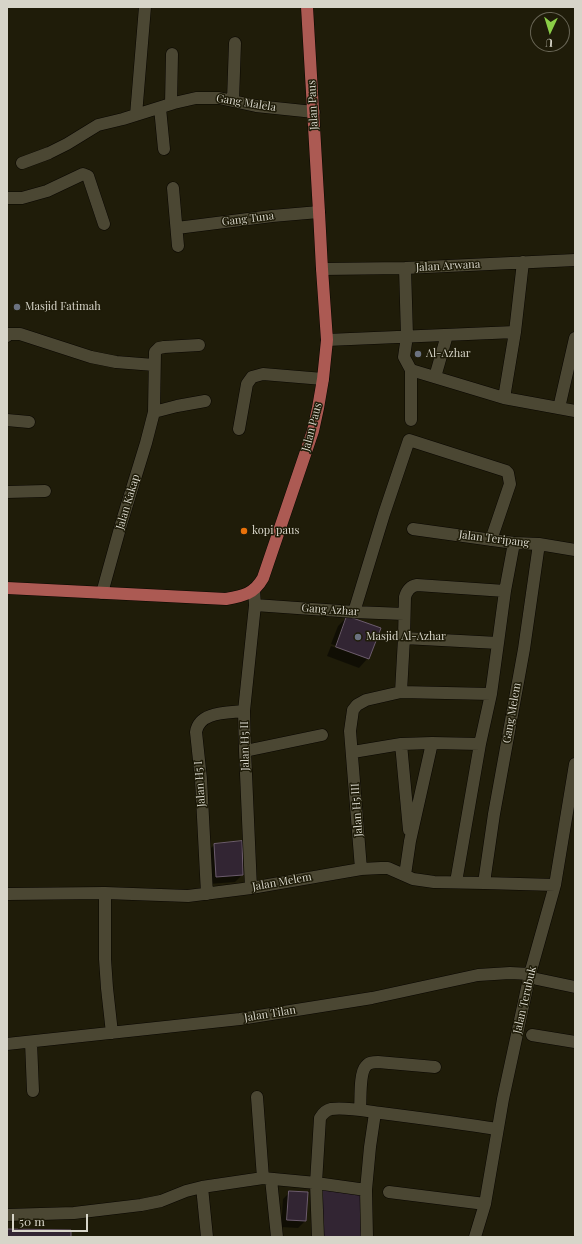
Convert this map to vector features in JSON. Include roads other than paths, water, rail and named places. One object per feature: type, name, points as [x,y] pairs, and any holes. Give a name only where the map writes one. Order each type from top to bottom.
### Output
[{"type":"main road","name":"Jalan Paus","points":[[254,590],[259,585],[268,566],[313,430],[318,408],[327,340],[307,7]]},
{"type":"main road","points":[[7,588],[226,599],[247,594],[254,590]]},
{"type":"street","points":[[136,115],[145,7]]},
{"type":"street","points":[[233,100],[235,43]]},
{"type":"street","points":[[164,149],[165,106],[172,54]]},
{"type":"street","name":"Gang Malela","points":[[22,163],[49,153],[98,125],[196,98],[209,97],[233,100],[256,106],[314,112]]},
{"type":"street","points":[[7,198],[22,198],[47,191],[83,174],[88,176],[104,224]]},
{"type":"street","points":[[173,188],[178,246]]},
{"type":"street","name":"Gang Tuna","points":[[177,228],[272,216],[320,212]]},
{"type":"street","name":"Jalan Arwana","points":[[322,270],[405,268],[575,260]]},
{"type":"street","points":[[504,398],[515,332],[523,262]]},
{"type":"street","points":[[405,268],[407,336],[404,357],[411,370],[411,420]]},
{"type":"street","points":[[327,340],[515,332]]},
{"type":"street","points":[[8,335],[20,334],[91,357],[116,362],[154,365]]},
{"type":"street","points":[[435,377],[447,335]]},
{"type":"street","points":[[559,408],[575,338]]},
{"type":"street","name":"Jalan Kakap","points":[[102,593],[154,412],[155,352],[159,348],[164,347],[200,345]]},
{"type":"street","points":[[411,370],[504,398],[575,411]]},
{"type":"street","points":[[239,429],[247,384],[252,377],[263,374],[322,379]]},
{"type":"street","points":[[154,412],[205,401]]},
{"type":"street","points":[[7,420],[29,422]]},
{"type":"street","points":[[354,612],[408,440],[506,471],[508,473],[510,484],[491,540]]},
{"type":"street","points":[[7,492],[44,491]]},
{"type":"street","name":"Jalan Teripang","points":[[413,529],[514,543],[539,544],[575,550]]},
{"type":"street","points":[[456,882],[480,744],[491,694],[505,591],[514,543]]},
{"type":"street","name":"Gang Melem","points":[[484,883],[494,814],[524,650],[539,544]]},
{"type":"street","points":[[491,694],[401,692],[406,593],[411,587],[417,585],[505,591]]},
{"type":"street","name":"Jalan H5 II","points":[[251,888],[244,711],[255,604],[254,590]]},
{"type":"street","name":"Gang Azhar","points":[[255,604],[354,612],[404,614]]},
{"type":"street","points":[[404,638],[498,644]]},
{"type":"street","name":"Jalan H5 III","points":[[361,869],[353,752],[350,731],[353,710],[357,705],[366,700],[401,692]]},
{"type":"street","name":"Jalan H5 I","points":[[207,894],[201,779],[196,732],[197,727],[203,719],[208,716],[244,711]]},
{"type":"street","points":[[245,751],[322,735]]},
{"type":"street","points":[[405,876],[410,842],[432,743]]},
{"type":"street","points":[[353,752],[401,744],[480,744]]},
{"type":"street","points":[[401,744],[410,842]]},
{"type":"street","name":"Jalan Terubuk","points":[[475,1237],[485,1204],[497,1129],[555,885],[575,764]]},
{"type":"street","name":"Jalan Melem","points":[[7,894],[105,893],[174,896],[207,894],[361,869],[381,868],[388,868],[413,879],[434,882],[555,885]]},
{"type":"street","points":[[105,893],[105,959],[112,1033]]},
{"type":"street","name":"Jalan Tilan","points":[[7,1044],[240,1019],[372,998],[478,975],[510,973],[575,987]]},
{"type":"street","points":[[532,1035],[575,1042]]},
{"type":"street","points":[[31,1042],[33,1091]]},
{"type":"street","points":[[360,1110],[362,1074],[367,1065],[371,1062],[436,1068]]},
{"type":"street","points":[[257,1097],[267,1178],[277,1237]]},
{"type":"street","points":[[318,1237],[316,1183],[320,1118],[327,1110],[360,1110],[441,1120],[497,1129]]},
{"type":"street","points":[[367,1237],[366,1190],[370,1147],[376,1112]]},
{"type":"street","points":[[7,1215],[74,1214],[141,1205],[160,1201],[186,1191],[202,1187],[267,1178],[366,1190]]},
{"type":"street","points":[[202,1187],[207,1237]]},
{"type":"street","points":[[389,1192],[485,1204]]},
{"type":"place","name":"Masjid Fatimah","points":[[17,307]]},
{"type":"place","name":"Al-Azhar","points":[[418,354]]},
{"type":"place","name":"kopi paus","points":[[244,531]]},
{"type":"place","name":"Masjid Al-Azhar","points":[[358,637]]}]
